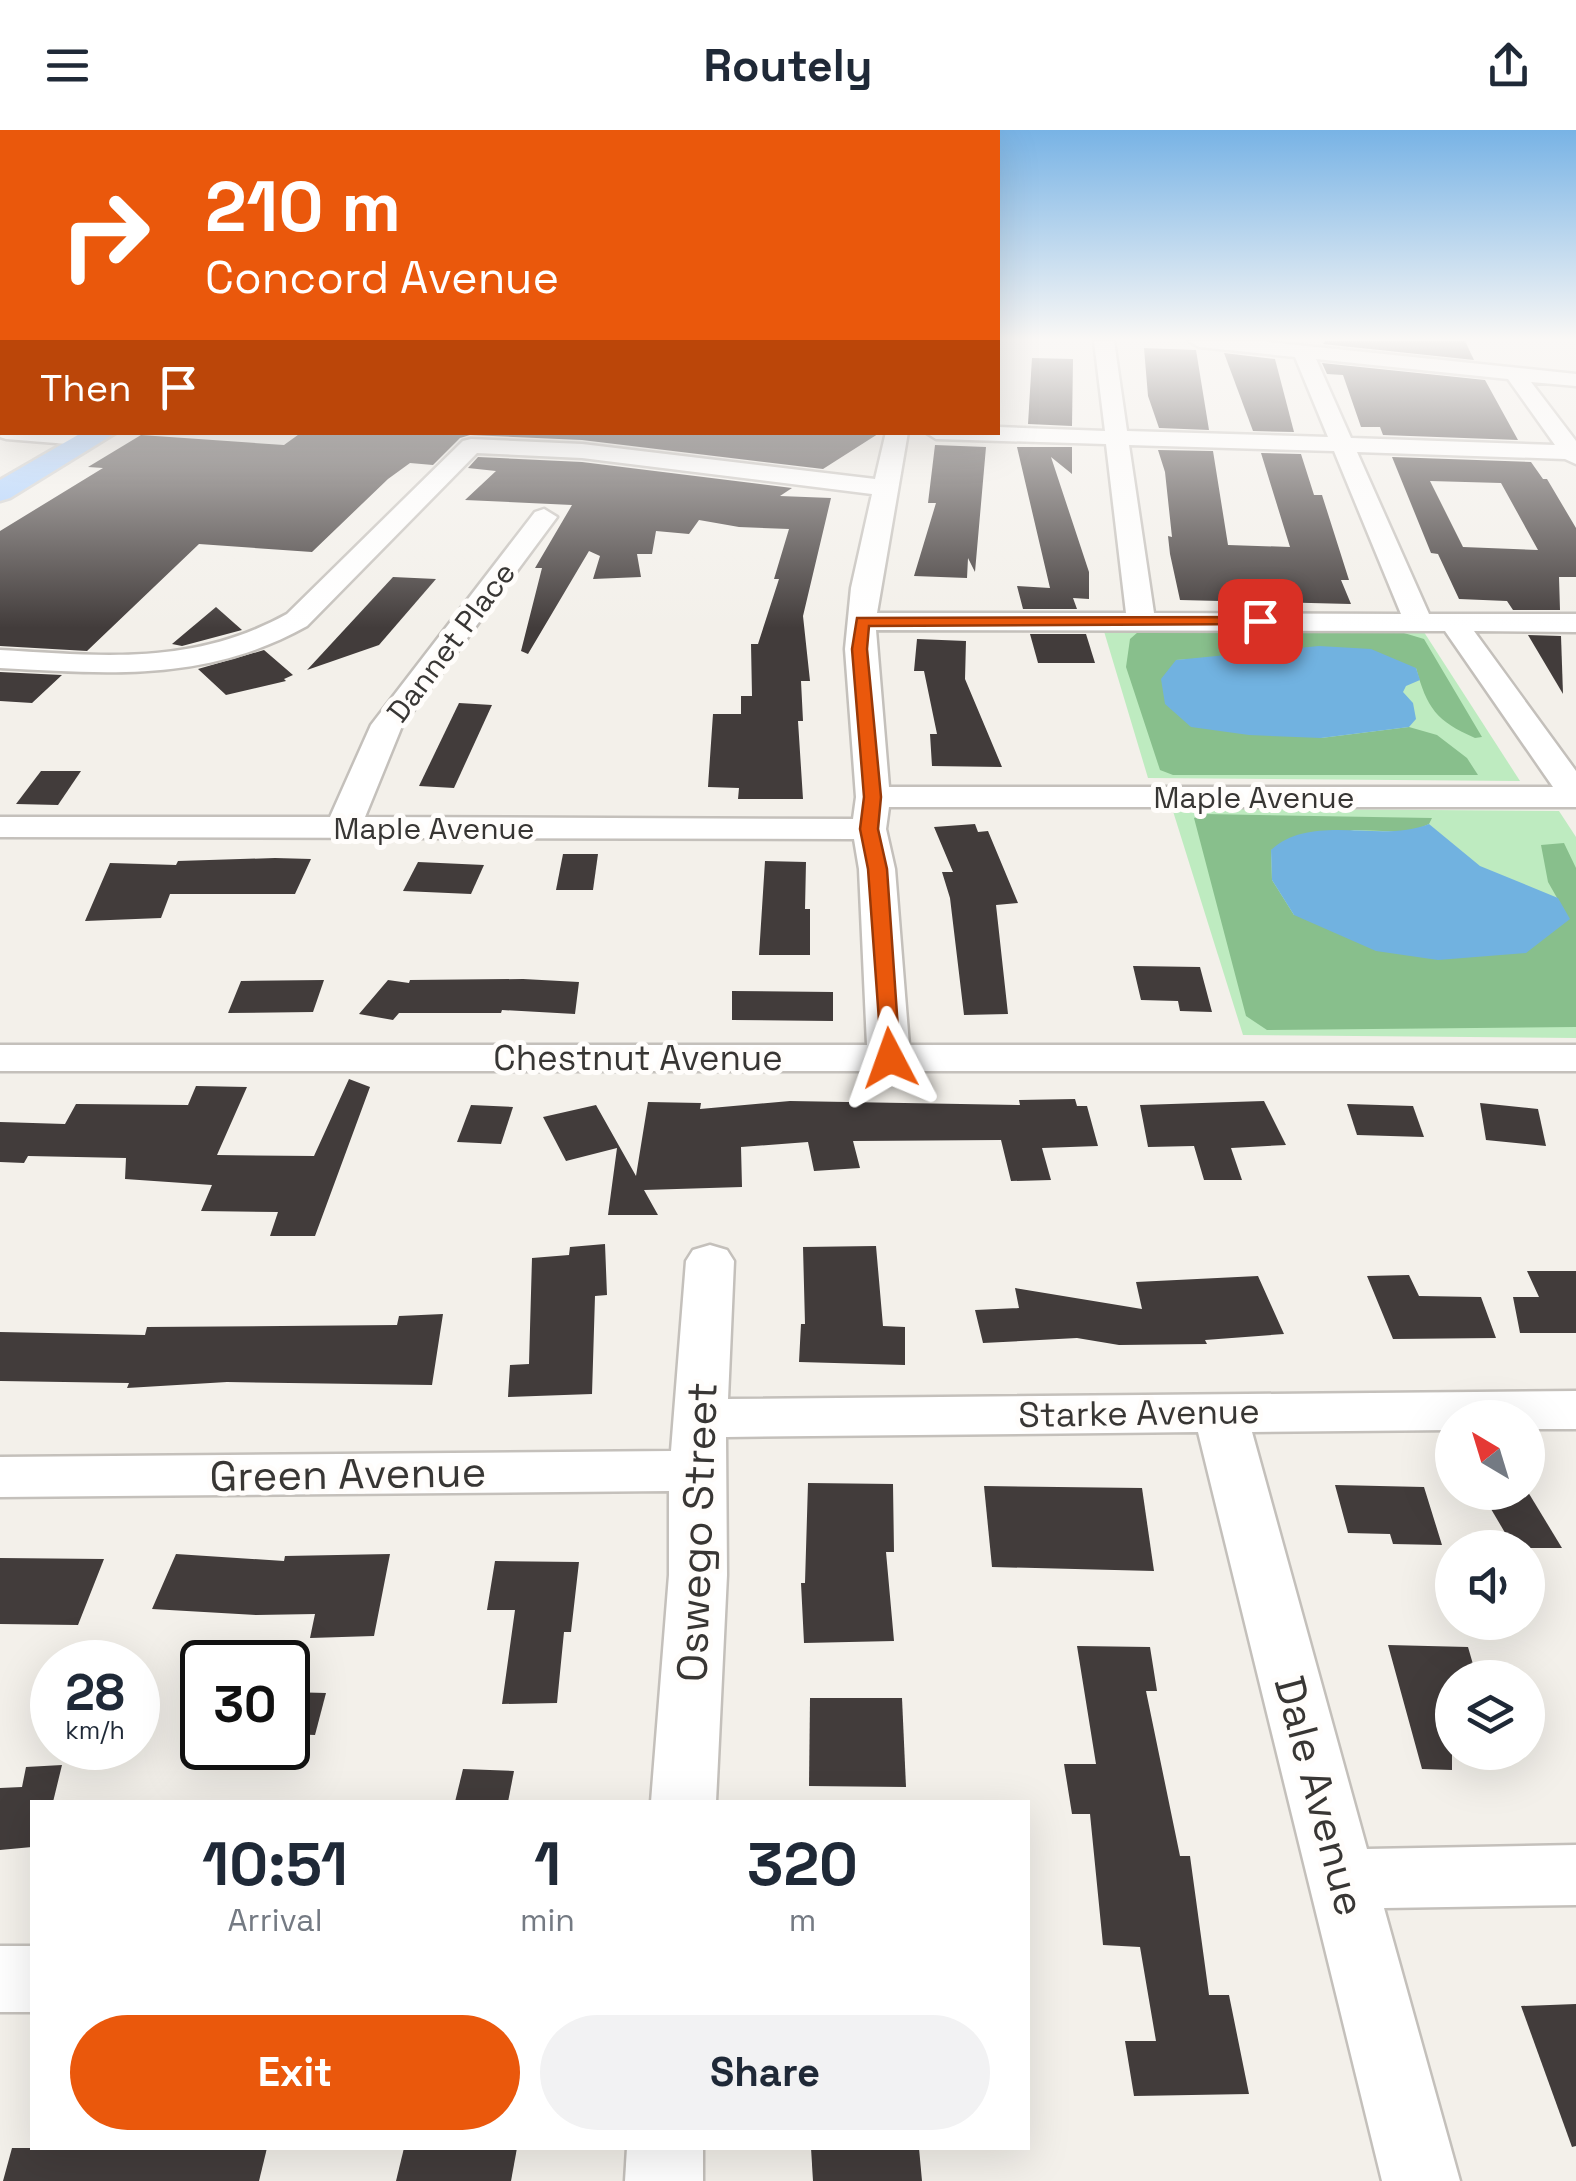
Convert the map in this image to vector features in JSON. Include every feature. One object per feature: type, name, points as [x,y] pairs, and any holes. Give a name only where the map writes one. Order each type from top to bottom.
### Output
[{"type":"main road","points":[[0,492],[98,437]]},
{"type":"street","points":[[890,1058],[860,649],[864,588],[896,437]]},
{"type":"street","points":[[1077,437],[1574,454]]},
{"type":"street","points":[[1339,437],[1418,621]]},
{"type":"street","points":[[1116,438],[1141,621]]},
{"type":"street","points":[[0,659],[144,665],[221,654],[278,633],[297,620],[471,446],[582,451],[886,488]]},
{"type":"street","name":"Dannet Place","points":[[342,828],[387,725],[544,517]]},
{"type":"street","points":[[862,621],[1576,622]]},
{"type":"street","points":[[1454,623],[1576,796]]},
{"type":"street","name":"Maple Avenue","points":[[0,827],[342,828],[1576,796]]},
{"type":"street","name":"Chestnut Avenue","points":[[0,1058],[1576,1058]]},
{"type":"street","name":"Oswego Street","points":[[684,1800],[698,1575],[699,1444],[710,1261]]},
{"type":"street","name":"Starke Avenue","points":[[699,1444],[1220,1412],[1576,1410]]},
{"type":"street","name":"Dale Avenue","points":[[1220,1412],[1421,2181]]},
{"type":"street","name":"Green Avenue","points":[[0,1478],[699,1444]]},
{"type":"street","points":[[1342,1881],[1420,1875],[1576,1875]]},
{"type":"street","points":[[0,1979],[30,1979]]},
{"type":"street","points":[[664,2181],[665,2150]]},
{"type":"green space","points":[[1103,628],[1422,629],[1520,781],[1148,778]]},
{"type":"green space","points":[[1138,632],[1404,633],[1424,639],[1482,737],[1462,732],[1435,712],[1416,668],[1242,656],[1176,660],[1321,738],[1409,727],[1437,735],[1467,758],[1478,775],[1173,775],[1160,770],[1126,667],[1130,639]]},
{"type":"green space","points":[[1172,808],[1559,811],[1576,837],[1576,1038],[1243,1035]]},
{"type":"green space","points":[[1204,814],[1432,818],[1429,824],[1411,832],[1354,830],[1271,850],[1272,880],[1294,915],[1569,919],[1548,882],[1541,845],[1564,843],[1576,868],[1576,1027],[1267,1030],[1246,1016],[1194,818]]},
{"type":"water","points":[[1319,646],[1371,649],[1416,668],[1420,680],[1406,686],[1403,692],[1413,703],[1416,719],[1409,727],[1321,738],[1249,735],[1191,727],[1165,704],[1161,679],[1176,660]]},
{"type":"water","points":[[1429,824],[1480,866],[1558,898],[1570,919],[1526,953],[1438,960],[1376,951],[1294,915],[1272,880],[1271,850],[1288,839],[1327,830],[1390,831]]},
{"type":"building","points":[[138,437],[284,445],[295,437],[464,437],[433,465],[410,463],[388,479],[312,552],[199,544],[87,651],[0,646],[0,531],[103,468],[88,467]]},
{"type":"building","points":[[508,437],[874,437],[823,469],[582,440]]},
{"type":"building","points":[[1429,437],[1516,437],[1518,440]]},
{"type":"building","points":[[935,445],[986,447],[975,572],[968,558],[967,578],[914,576],[936,503],[928,503]]},
{"type":"building","points":[[1017,447],[1072,447],[1072,474],[1051,457],[1089,572],[1089,599],[1073,598],[1077,609],[1023,609],[1017,586],[1050,588]]},
{"type":"building","points":[[1158,450],[1213,451],[1228,545],[1290,547],[1261,453],[1301,454],[1314,495],[1322,495],[1349,580],[1341,580],[1351,604],[1180,600],[1170,554],[1168,536],[1172,537],[1165,472]]},
{"type":"building","points":[[478,457],[582,462],[792,488],[780,496],[831,498],[803,616],[810,681],[801,681],[803,721],[798,721],[803,799],[738,799],[739,788],[708,787],[713,714],[741,714],[741,696],[752,696],[751,644],[758,644],[779,579],[774,579],[789,529],[699,520],[689,534],[656,531],[652,554],[637,554],[641,577],[593,579],[600,556],[589,551],[528,654],[521,651],[542,568],[535,568],[572,505],[465,500],[496,471],[468,468]]},
{"type":"building","points":[[1392,457],[1531,462],[1547,479],[1576,528],[1576,577],[1559,577],[1560,610],[1513,610],[1507,601],[1459,599],[1438,554],[1431,553]],"holes":[[[1430,481],[1501,483],[1538,550],[1463,547]]]},
{"type":"building","points":[[393,577],[436,579],[379,645],[307,670]]},
{"type":"building","points":[[216,607],[242,630],[182,646],[172,644]]},
{"type":"building","points":[[1030,634],[1086,634],[1095,663],[1038,663]]},
{"type":"building","points":[[1528,635],[1561,636],[1563,694]]},
{"type":"building","points":[[917,639],[966,641],[965,679],[1002,767],[932,766],[930,734],[937,734],[924,671],[914,671]]},
{"type":"building","points":[[264,650],[293,675],[286,681],[226,695],[198,669]]},
{"type":"building","points":[[0,672],[62,675],[32,703],[0,701]]},
{"type":"building","points":[[459,703],[492,705],[454,788],[419,786]]},
{"type":"building","points":[[41,771],[81,771],[58,805],[16,804]]},
{"type":"building","points":[[975,824],[978,832],[988,831],[1018,903],[996,905],[1008,1014],[964,1015],[950,898],[942,872],[953,872],[934,827]]},
{"type":"building","points":[[563,854],[598,854],[593,890],[556,890]]},
{"type":"building","points":[[311,859],[295,894],[170,894],[161,918],[85,921],[110,863],[176,865],[178,861]]},
{"type":"building","points":[[765,861],[806,862],[805,909],[810,909],[810,955],[759,955]]},
{"type":"building","points":[[418,862],[484,865],[471,894],[403,891]]},
{"type":"building","points":[[1133,966],[1200,967],[1212,1012],[1180,1011],[1178,1001],[1141,1000]]},
{"type":"building","points":[[523,979],[579,982],[575,1014],[502,1010],[399,1013],[393,1020],[359,1014],[388,980],[409,983]]},
{"type":"building","points":[[324,980],[313,1012],[228,1013],[241,981]]},
{"type":"building","points":[[732,991],[833,992],[833,1021],[732,1020]]},
{"type":"building","points":[[349,1079],[370,1087],[315,1236],[270,1236],[278,1212],[201,1211],[212,1185],[125,1179],[126,1158],[28,1156],[24,1163],[0,1162],[0,1122],[65,1124],[76,1104],[188,1105],[196,1086],[247,1087],[217,1155],[314,1156]]},
{"type":"building","points":[[1075,1099],[1077,1106],[1087,1106],[1098,1146],[1042,1148],[1051,1180],[1011,1181],[1001,1140],[853,1141],[860,1168],[814,1171],[808,1142],[741,1147],[742,1187],[644,1190],[658,1215],[608,1215],[617,1148],[566,1161],[543,1117],[596,1105],[636,1176],[648,1102],[701,1103],[700,1109],[790,1101],[1020,1105],[1019,1100]]},
{"type":"building","points":[[1264,1101],[1286,1145],[1231,1148],[1242,1180],[1204,1180],[1194,1146],[1148,1147],[1140,1105]]},
{"type":"building","points":[[1480,1103],[1538,1109],[1546,1146],[1486,1140]]},
{"type":"building","points":[[1347,1104],[1413,1106],[1424,1137],[1357,1135]]},
{"type":"building","points":[[471,1105],[513,1107],[501,1144],[457,1142]]},
{"type":"building","points":[[605,1244],[607,1295],[595,1296],[592,1394],[508,1397],[510,1365],[529,1364],[532,1258],[569,1255],[570,1247]]},
{"type":"building","points":[[876,1246],[883,1326],[905,1327],[905,1365],[799,1362],[801,1324],[805,1324],[803,1247]]},
{"type":"building","points":[[1527,1271],[1576,1271],[1576,1333],[1520,1333],[1513,1297],[1539,1297]]},
{"type":"building","points":[[1409,1275],[1419,1296],[1481,1297],[1496,1338],[1393,1339],[1367,1276]]},
{"type":"building","points":[[1258,1276],[1284,1334],[1205,1340],[1207,1344],[1119,1345],[1077,1338],[983,1343],[975,1310],[1019,1308],[1015,1288],[1142,1309],[1136,1282]]},
{"type":"building","points":[[443,1314],[432,1385],[227,1382],[127,1388],[129,1383],[0,1381],[0,1332],[145,1335],[147,1327],[397,1325],[399,1316]]},
{"type":"building","points":[[808,1483],[893,1484],[894,1552],[886,1552],[894,1641],[804,1643],[801,1583],[805,1583]]},
{"type":"building","points":[[1335,1485],[1424,1487],[1437,1530],[1435,1545],[1393,1544],[1390,1534],[1348,1533]]},
{"type":"building","points":[[984,1486],[1142,1488],[1154,1571],[992,1567]]},
{"type":"building","points":[[1492,1510],[1539,1510],[1562,1548],[1545,1548],[1545,1530],[1503,1530]]},
{"type":"building","points":[[176,1554],[284,1561],[285,1556],[390,1554],[374,1636],[310,1638],[315,1614],[152,1609]]},
{"type":"building","points":[[0,1558],[104,1559],[78,1625],[0,1624]]},
{"type":"building","points":[[495,1561],[579,1562],[571,1632],[564,1632],[557,1703],[502,1704],[515,1610],[487,1610]]},
{"type":"building","points":[[1388,1645],[1468,1647],[1472,1660],[1435,1660],[1435,1769],[1422,1769]]},
{"type":"building","points":[[1077,1646],[1150,1647],[1157,1691],[1146,1691],[1180,1856],[1190,1856],[1209,1995],[1229,1995],[1249,2094],[1134,2096],[1125,2041],[1156,2041],[1140,1947],[1103,1945],[1090,1814],[1072,1814],[1064,1764],[1096,1764]]},
{"type":"building","points":[[310,1693],[326,1693],[315,1735],[310,1735]]},
{"type":"building","points":[[810,1698],[902,1698],[906,1787],[809,1786]]},
{"type":"building","points":[[26,1767],[61,1770],[53,1800],[30,1800],[30,1847],[0,1850],[0,1788],[22,1787]]},
{"type":"building","points":[[463,1769],[514,1771],[508,1800],[455,1800]]},
{"type":"building","points":[[1576,2004],[1576,2146],[1572,2147],[1521,2006]]},
{"type":"building","points":[[12,2148],[267,2150],[259,2181],[3,2181]]},
{"type":"building","points":[[404,2150],[517,2150],[511,2181],[396,2181]]},
{"type":"building","points":[[811,2150],[919,2150],[922,2181],[813,2181]]},
{"type":"route","points":[[890,1058],[878,869],[869,829],[873,815],[860,649],[862,621],[1260,621]]}]
